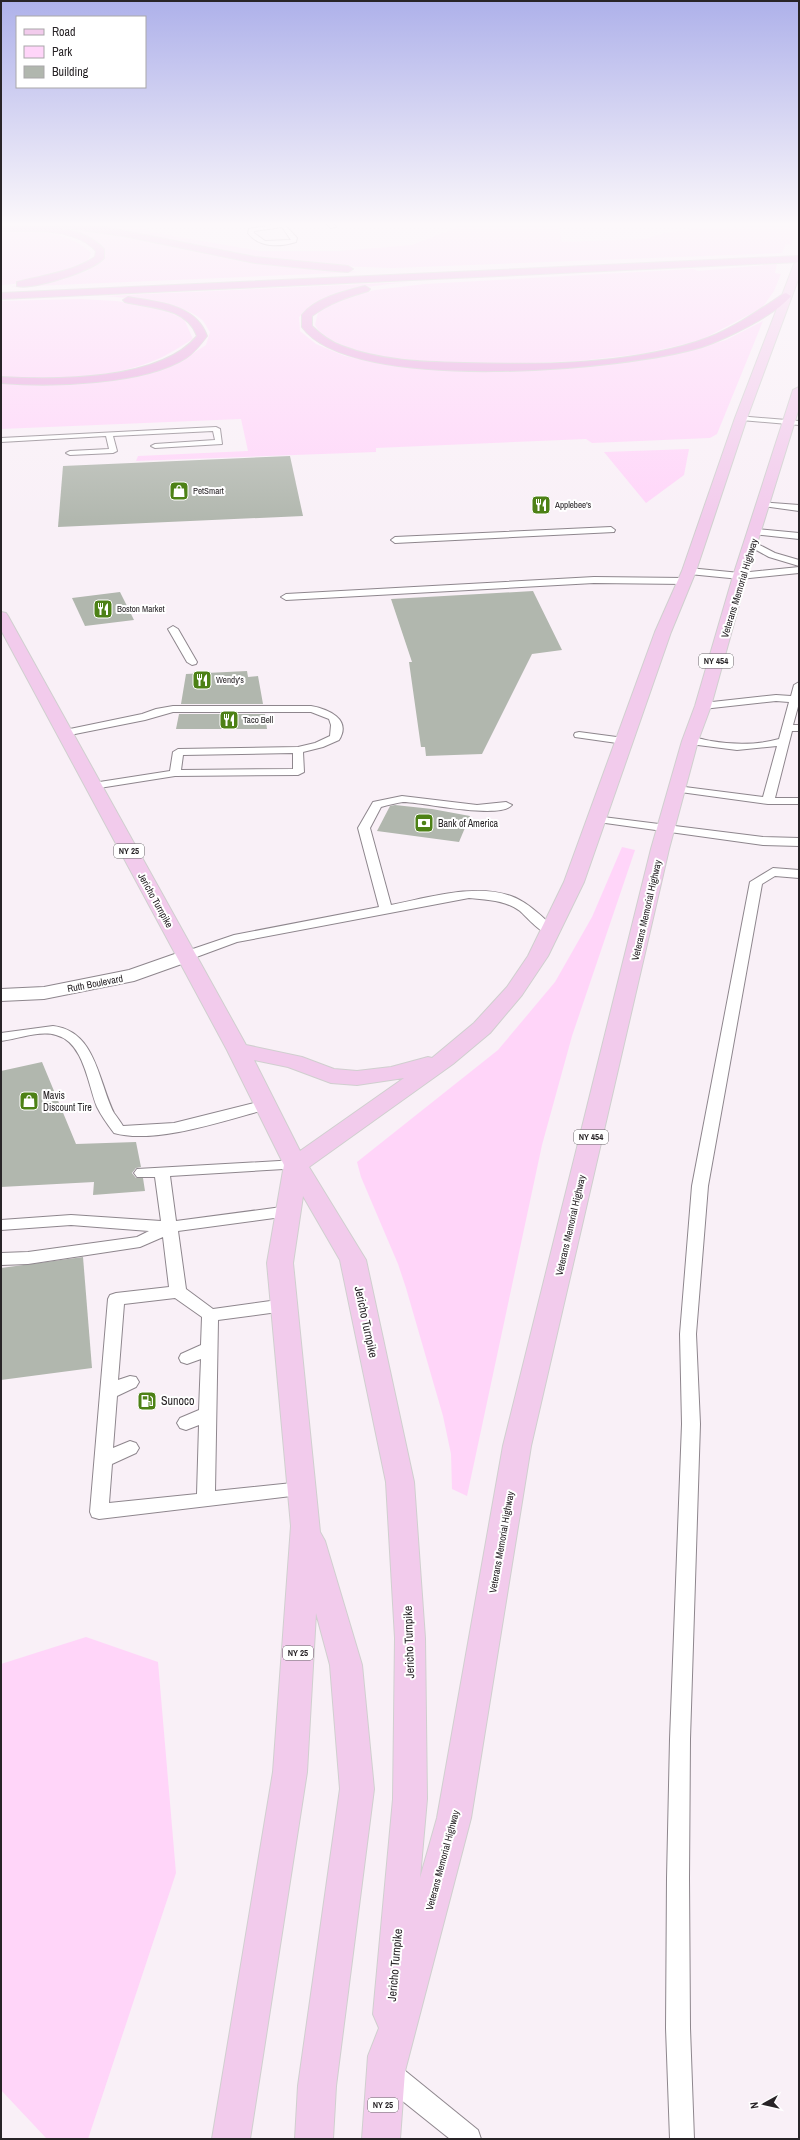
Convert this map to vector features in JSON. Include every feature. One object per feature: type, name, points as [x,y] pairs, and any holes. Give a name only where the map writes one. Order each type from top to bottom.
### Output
[{"type":"highway","points":[[1,380],[84,380],[123,374],[180,357],[195,346],[202,336],[201,327],[197,323]]},
{"type":"highway","points":[[307,323],[307,327],[320,340],[338,349],[361,356],[395,362],[479,367],[562,365],[630,358],[696,345],[730,333],[747,323]]},
{"type":"main road","points":[[296,1165],[445,1059],[482,1028],[515,991],[538,956],[574,882],[595,819],[663,632],[687,576],[741,418],[776,323]]},
{"type":"main road","name":"Veterans Memorial Highway","points":[[386,2071],[454,1818],[517,1446],[666,829],[690,741],[704,706],[740,576],[754,538],[764,504],[794,423],[799,390]]},
{"type":"main road","name":"Jericho Turnpike","points":[[1,616],[64,734],[238,1050],[296,1165],[353,1260],[400,1482],[410,1638],[410,1799],[381,2139]]},
{"type":"main road","points":[[238,1050],[294,1062],[331,1076],[357,1078],[392,1074],[445,1059]]},
{"type":"main road","name":"NY 25","points":[[231,2139],[290,1772],[306,1526],[280,1263],[296,1165]]},
{"type":"main road","points":[[306,1526],[346,1665],[357,1789],[317,2086],[314,2139]]},
{"type":"street","name":"Ruth Boulevard","points":[[1,995],[44,993],[134,975],[186,956]]},
{"type":"lane","points":[[741,418],[794,423]]},
{"type":"lane","points":[[1,440],[216,429],[219,442],[155,446]]},
{"type":"lane","points":[[70,453],[113,451],[109,434]]},
{"type":"lane","points":[[764,504],[799,508]]},
{"type":"lane","points":[[395,540],[611,530]]},
{"type":"lane","points":[[754,538],[799,536]]},
{"type":"lane","points":[[754,538],[772,555],[799,564]]},
{"type":"lane","points":[[286,597],[594,580],[687,576],[740,576],[799,570]]},
{"type":"lane","points":[[173,629],[192,662]]},
{"type":"lane","points":[[768,800],[797,698],[799,685]]},
{"type":"lane","points":[[704,706],[776,698],[797,698]]},
{"type":"lane","points":[[64,734],[172,709],[311,709],[324,711],[335,719],[338,728],[335,738],[319,745],[298,750],[178,752],[175,773]]},
{"type":"lane","points":[[788,728],[799,728]]},
{"type":"lane","points":[[579,735],[624,741]]},
{"type":"lane","points":[[690,741],[724,747],[763,747],[784,741]]},
{"type":"lane","points":[[93,786],[175,773],[298,772],[298,750]]},
{"type":"lane","points":[[677,789],[768,800],[799,801]]},
{"type":"lane","points":[[386,910],[364,828],[377,804],[402,799],[477,808],[506,805]]},
{"type":"lane","points":[[595,819],[762,841],[799,842]]},
{"type":"lane","points":[[682,2139],[678,2028],[680,1739],[691,1424],[688,1334],[700,1186],[756,882],[773,872],[799,874]]},
{"type":"lane","points":[[186,956],[234,939],[469,894],[508,899],[523,908],[551,931]]},
{"type":"lane","points":[[1,1037],[48,1031],[58,1031],[71,1036],[82,1050],[108,1114],[119,1130],[137,1132],[169,1127],[266,1106]]},
{"type":"lane","points":[[142,1173],[296,1165]]},
{"type":"lane","points":[[162,1172],[178,1292]]},
{"type":"lane","points":[[1,1225],[71,1220],[170,1227],[289,1211]]},
{"type":"lane","points":[[1,1259],[28,1258],[140,1242],[170,1227]]},
{"type":"lane","points":[[284,1304],[210,1315],[178,1292],[116,1299],[99,1512],[302,1489]]},
{"type":"lane","points":[[206,1500],[210,1315]]},
{"type":"lane","points":[[187,1358],[209,1348]]},
{"type":"lane","points":[[109,1392],[130,1382]]},
{"type":"lane","points":[[186,1423],[208,1414]]},
{"type":"lane","points":[[103,1460],[130,1448]]},
{"type":"lane","points":[[386,2071],[469,2139]]},
{"type":"green space","points":[[1,323],[186,323],[193,339],[158,359],[120,371],[81,377],[1,377]]},
{"type":"green space","points":[[205,323],[299,323],[300,331],[316,344],[345,356],[376,362],[543,369],[592,366],[687,351],[726,340],[759,323],[762,323],[717,434],[710,438],[592,443],[586,439],[376,448],[376,452],[136,461],[138,456],[248,451],[241,419],[1,429],[1,383],[59,383],[144,372],[181,361],[206,345],[210,332]]},
{"type":"green space","points":[[315,323],[734,323],[699,341],[641,354],[579,361],[509,364],[437,362],[382,357],[348,348],[322,336],[315,325]]},
{"type":"green space","points":[[689,449],[684,475],[646,503],[604,452]]},
{"type":"green space","points":[[622,847],[635,850],[572,1036],[542,1145],[467,1496],[452,1489],[451,1454],[443,1416],[406,1288],[398,1264],[361,1177],[357,1162],[498,1050],[555,982],[592,917]]},
{"type":"green space","points":[[86,1637],[158,1662],[176,1873],[88,2139],[47,2139],[1,2090],[1,1664]]},
{"type":"building","name":"PetSmart","points":[[290,456],[303,516],[58,527],[63,466]]},
{"type":"building","points":[[533,591],[562,650],[532,654],[482,754],[426,756],[425,747],[421,747],[409,662],[412,662],[391,599]]},
{"type":"building","name":"Boston Market","points":[[120,592],[134,620],[85,626],[72,598]]},
{"type":"building","points":[[247,671],[248,677],[258,676],[263,704],[181,704],[186,674]]},
{"type":"building","name":"Taco Bell","points":[[179,714],[265,714],[267,729],[176,729]]},
{"type":"building","name":"Bank of America","points":[[395,805],[432,809],[470,816],[459,842],[377,831],[390,806]]},
{"type":"building","points":[[42,1062],[76,1144],[136,1142],[141,1167],[136,1168],[132,1173],[136,1178],[143,1178],[145,1191],[93,1195],[94,1182],[1,1187],[1,1071]]},
{"type":"building","points":[[83,1257],[92,1368],[1,1380],[1,1268]]},
{"type":"place","name":"PetSmart","points":[[179,491]]},
{"type":"place","name":"Applebee's","points":[[541,505]]},
{"type":"place","name":"Boston Market","points":[[103,609]]},
{"type":"place","name":"Wendy's","points":[[202,680]]},
{"type":"place","name":"Taco Bell","points":[[229,720]]},
{"type":"place","name":"Bank of America","points":[[424,823]]},
{"type":"place","name":"Mavis Discount Tire","points":[[29,1101]]},
{"type":"place","name":"Sunoco","points":[[147,1401]]}]
